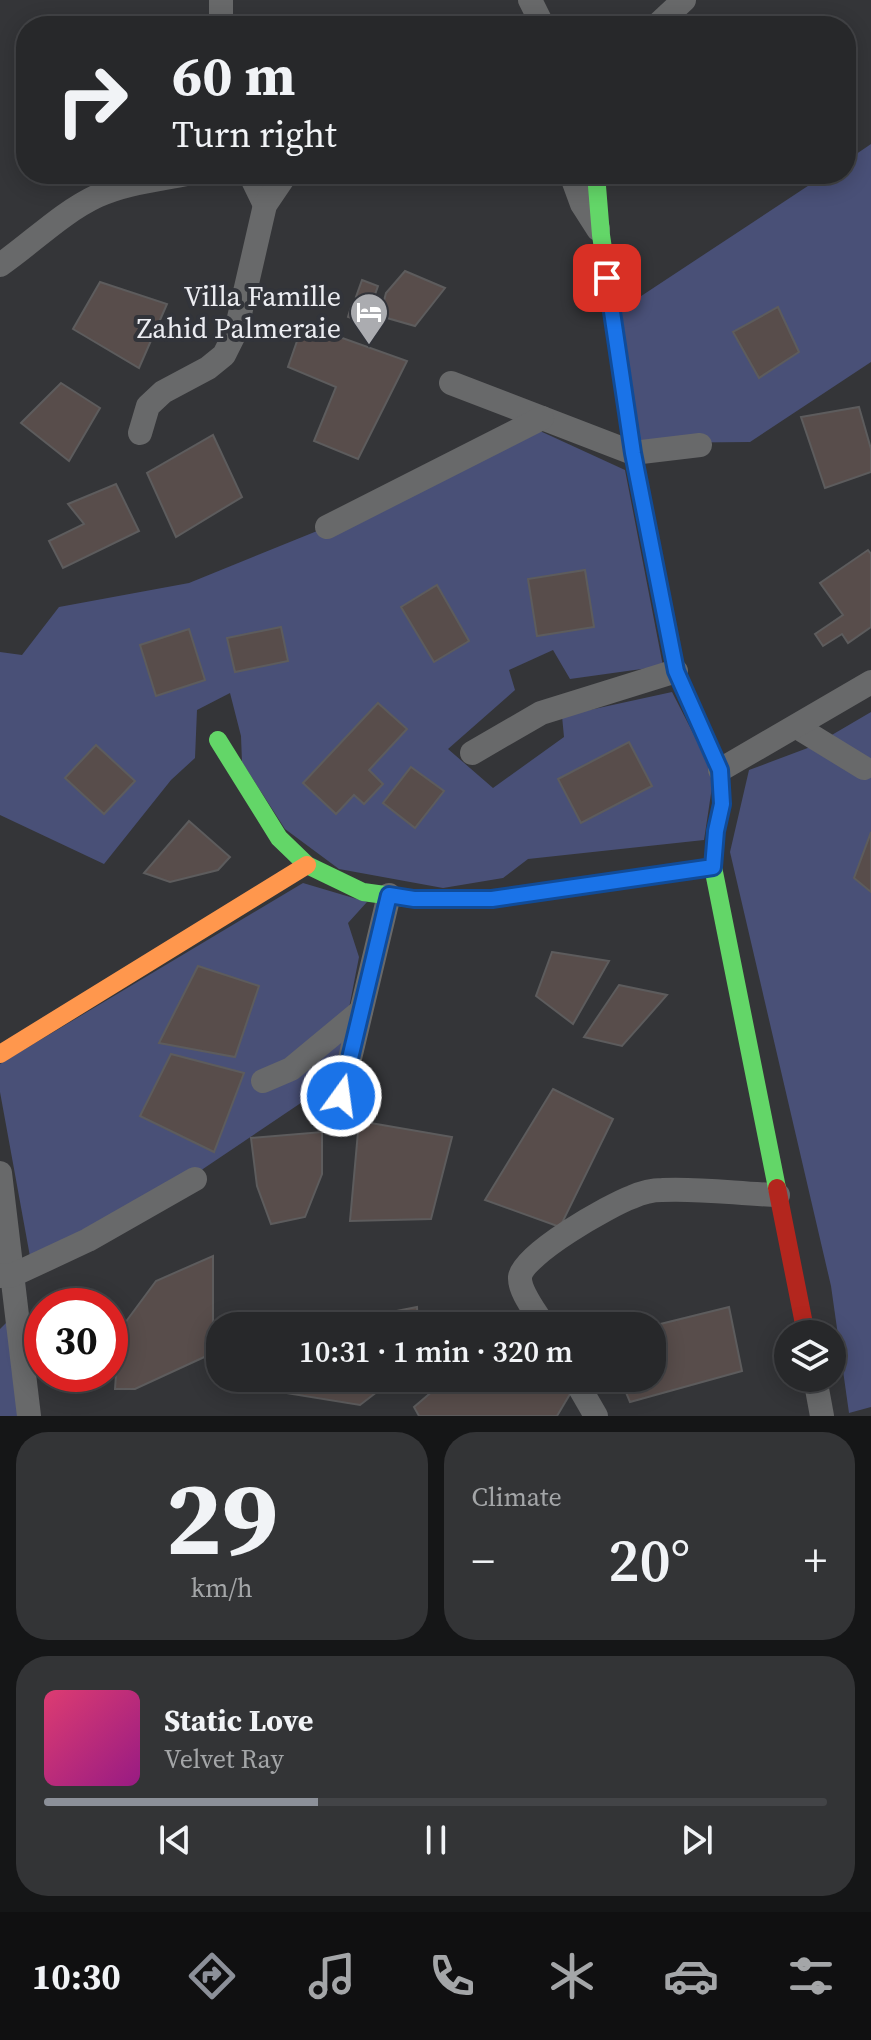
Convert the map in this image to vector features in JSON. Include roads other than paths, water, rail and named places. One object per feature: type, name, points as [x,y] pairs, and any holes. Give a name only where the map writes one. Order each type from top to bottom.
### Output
[{"type":"street","points":[[667,16],[684,0]]},
{"type":"street","points":[[0,265],[70,212],[97,196],[134,184]]},
{"type":"street","points":[[255,184],[265,205]]},
{"type":"street","points":[[140,433],[148,406],[163,392],[208,368],[224,355],[236,331],[265,205],[279,184]]},
{"type":"street","points":[[575,184],[582,204],[601,235]]},
{"type":"street","points":[[597,184],[601,235],[633,453],[676,671],[720,770],[722,804],[713,867],[803,1320]]},
{"type":"street","points":[[451,383],[633,453],[700,445]]},
{"type":"street","points":[[327,527],[542,418]]},
{"type":"street","points":[[472,753],[541,713],[676,671]]},
{"type":"street","points":[[720,770],[871,682]]},
{"type":"street","points":[[797,727],[864,768]]},
{"type":"street","points":[[218,740],[279,838],[307,865],[363,892],[414,899],[492,899],[713,867]]},
{"type":"street","points":[[0,1054],[307,865]]},
{"type":"street","points":[[341,1096],[389,895]]},
{"type":"street","points":[[263,1081],[291,1069],[361,1011]]},
{"type":"street","points":[[0,1173],[6,1275],[29,1416]]},
{"type":"street","points":[[6,1275],[88,1240],[195,1179]]},
{"type":"street","points":[[536,1312],[521,1286],[520,1275],[527,1264],[603,1210],[633,1196],[661,1190],[778,1195]]},
{"type":"street","points":[[582,1392],[596,1416]]},
{"type":"street","points":[[818,1392],[822,1416]]},
{"type":"place","name":"Villa Famille Zahid Palmeraie","points":[[369,346]]}]
